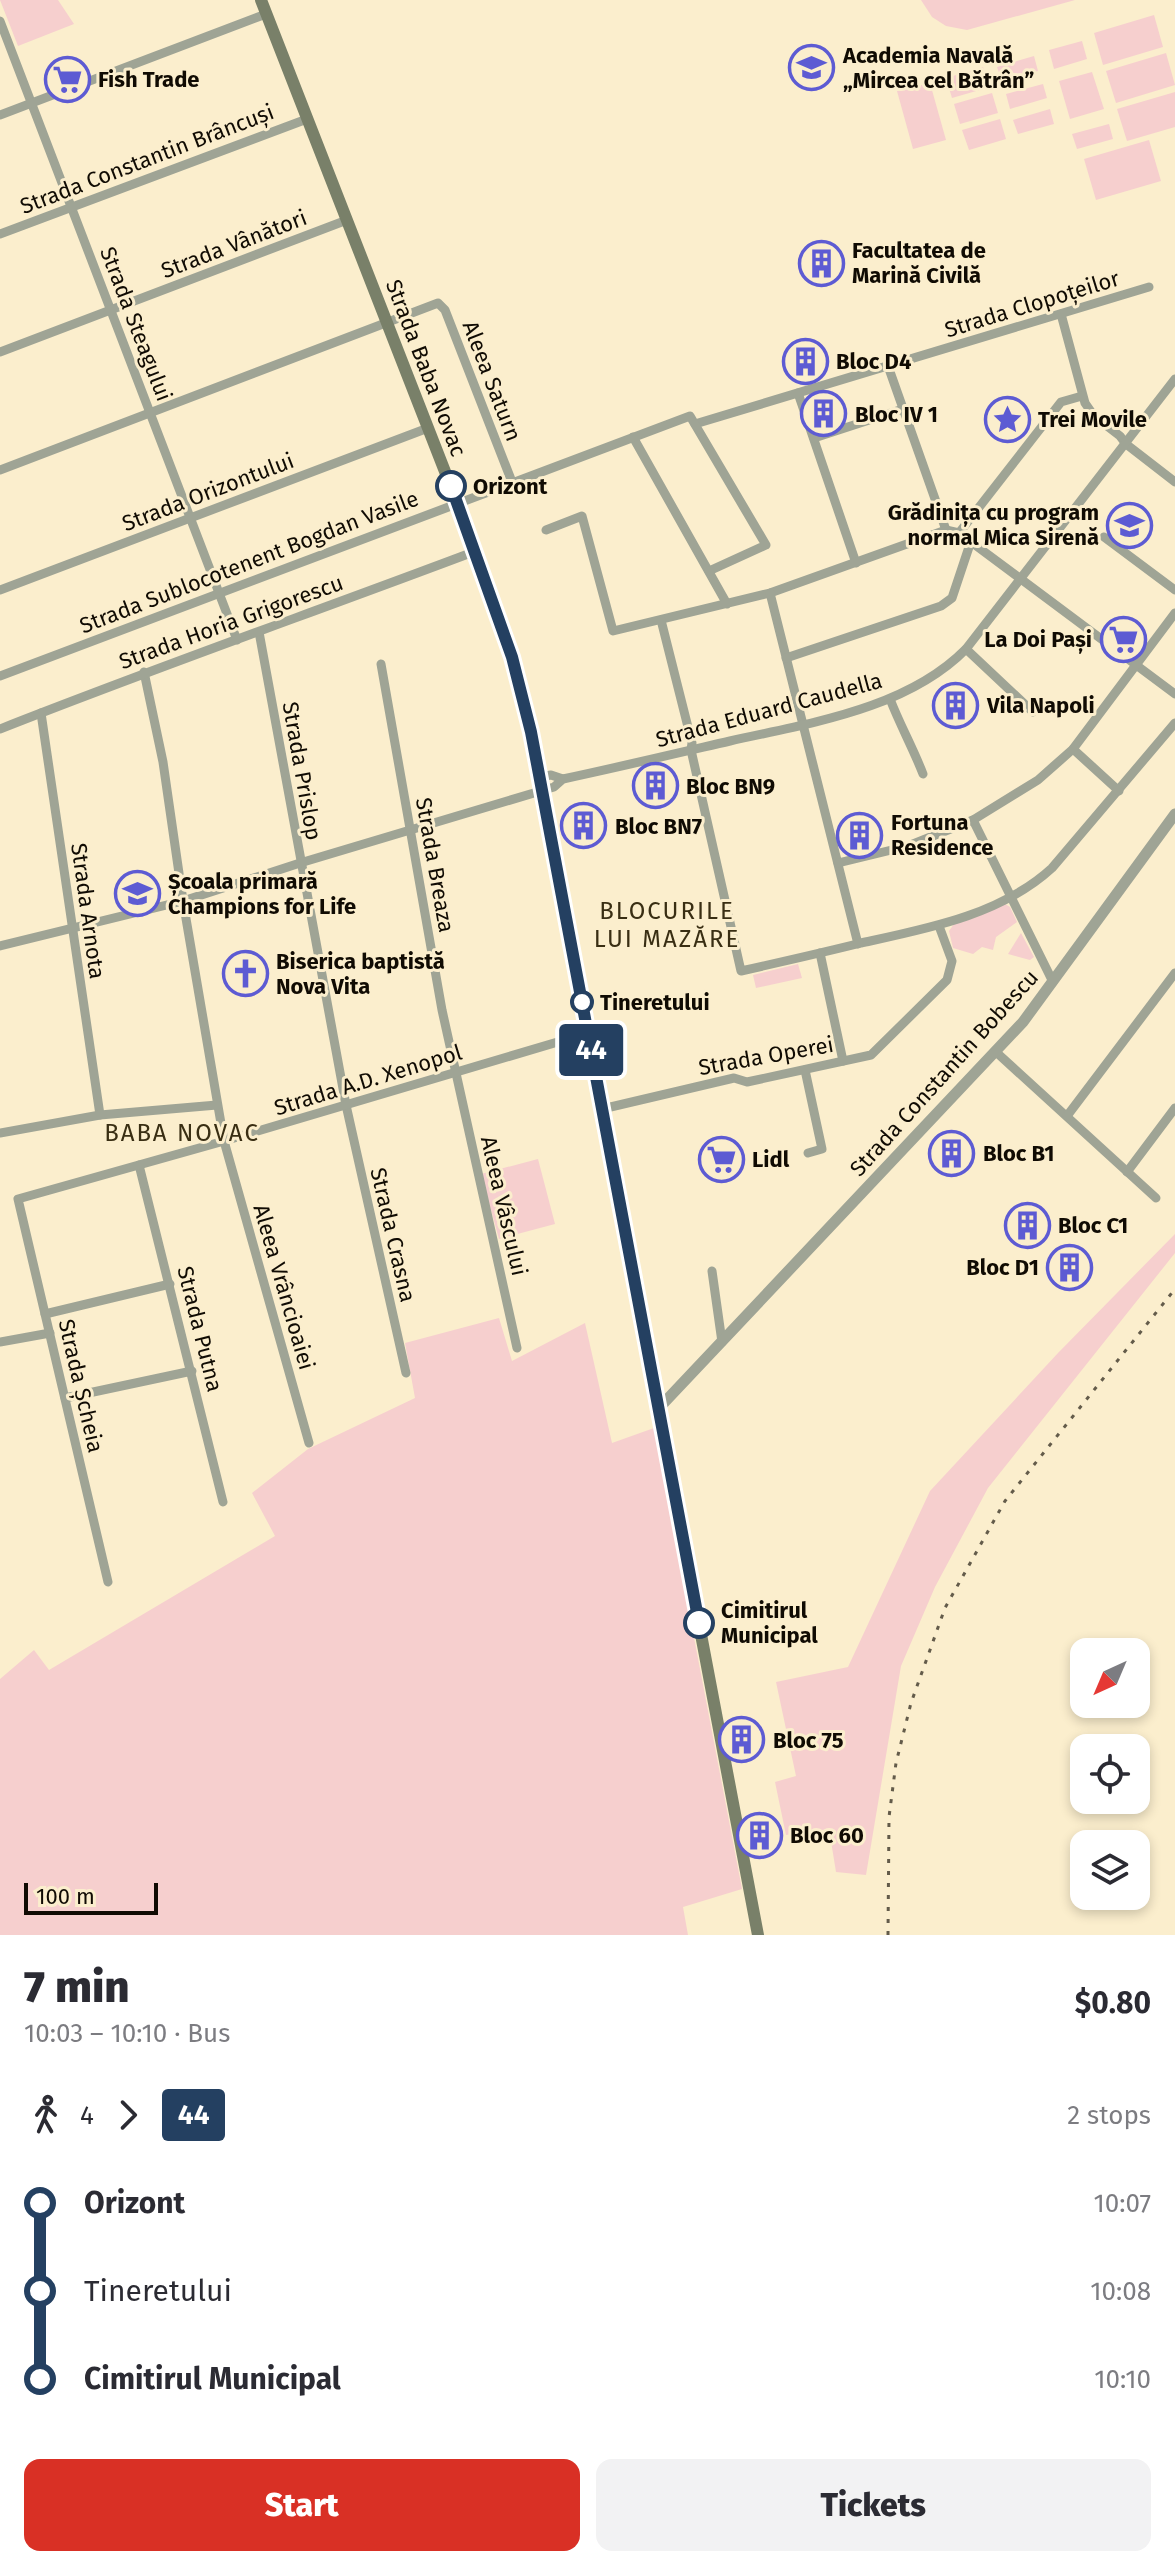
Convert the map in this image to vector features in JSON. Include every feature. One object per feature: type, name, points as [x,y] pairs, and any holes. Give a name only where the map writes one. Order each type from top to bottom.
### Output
[{"type":"main road","name":"Strada Baba Novac","points":[[261,0],[476,551],[512,657],[541,784],[758,1935]]},
{"type":"street","points":[[0,115],[266,14]]},
{"type":"street","name":"Strada Steagului","points":[[0,21],[237,640]]},
{"type":"street","name":"Strada Constantin Brâncuși","points":[[0,234],[307,119]]},
{"type":"street","name":"Strada Vânători","points":[[0,352],[347,220]]},
{"type":"street","name":"Strada Clopoțeilor","points":[[693,420],[798,393],[1149,287]]},
{"type":"street","name":"Aleea Saturn","points":[[387,323],[438,303],[443,305],[512,482]]},
{"type":"street","points":[[1061,314],[1082,396],[1094,416],[1175,482]]},
{"type":"street","points":[[0,470],[387,323]]},
{"type":"street","points":[[888,366],[946,530]]},
{"type":"street","name":"Strada Eduard Caudella","points":[[0,946],[183,901],[410,830],[541,784],[554,787],[563,779],[803,724],[890,699],[935,677],[966,649],[1175,379]]},
{"type":"street","points":[[798,393],[856,563]]},
{"type":"street","points":[[959,533],[1061,402],[1082,396]]},
{"type":"street","points":[[814,438],[903,409]]},
{"type":"street","points":[[693,420],[766,545],[709,571]]},
{"type":"street","name":"Strada Sublocotenent Bogdan Vasile","points":[[0,676],[457,502],[633,437],[693,420]]},
{"type":"street","name":"Strada Orizontului","points":[[0,590],[428,428]]},
{"type":"street","points":[[633,437],[727,604]]},
{"type":"street","points":[[546,530],[582,516],[613,631],[770,593],[946,530],[959,533],[1175,694]]},
{"type":"street","points":[[1104,537],[1175,590]]},
{"type":"street","points":[[786,658],[941,606],[952,598],[971,541]]},
{"type":"street","name":"Strada Horia Grigorescu","points":[[0,729],[144,672],[476,551]]},
{"type":"street","points":[[770,593],[858,944]]},
{"type":"street","points":[[838,863],[908,846],[973,820],[1038,780],[1073,749],[1175,613]]},
{"type":"street","points":[[661,620],[692,743],[691,750],[741,971],[939,926],[1011,897],[1052,868],[1175,723]]},
{"type":"street","name":"Strada Prislop","points":[[259,632],[346,1105]]},
{"type":"street","points":[[966,649],[1033,712]]},
{"type":"street","name":"Strada Breaza","points":[[381,664],[442,1010],[456,1072]]},
{"type":"street","name":"Aleea Vrâncioaiei","points":[[144,672],[163,762],[224,1141],[309,1443]]},
{"type":"street","points":[[890,699],[904,737],[913,749],[923,774]]},
{"type":"street","name":"Strada Arnota","points":[[41,713],[100,1115]]},
{"type":"street","points":[[1073,749],[1119,791]]},
{"type":"street","name":"Strada Constantin Bobescu","points":[[659,1408],[996,1052],[1053,982],[1175,814]]},
{"type":"street","points":[[973,820],[1053,982]]},
{"type":"street","name":"Strada Operei","points":[[602,1109],[734,1078],[747,1082],[871,1055],[947,980],[952,961],[939,926]]},
{"type":"street","points":[[820,953],[843,1061]]},
{"type":"street","points":[[1067,1116],[1175,973]]},
{"type":"street","name":"Strada A.D. Xenopol","points":[[18,1199],[588,1033]]},
{"type":"street","points":[[996,1052],[1156,1198]]},
{"type":"street","points":[[805,1070],[822,1149],[808,1153]]},
{"type":"street","name":"Aleea Vâscului","points":[[456,1072],[517,1348]]},
{"type":"street","points":[[0,1133],[100,1115],[217,1105]]},
{"type":"street","name":"Strada Crasna","points":[[346,1105],[406,1373]]},
{"type":"street","points":[[1127,1172],[1175,1108]]},
{"type":"street","name":"Strada Putna","points":[[139,1165],[223,1502]]},
{"type":"street","name":"Strada Șcheia","points":[[18,1199],[108,1582]]},
{"type":"street","points":[[712,1271],[722,1342]]},
{"type":"street","points":[[45,1314],[170,1284]]},
{"type":"street","points":[[0,1342],[50,1333]]},
{"type":"street","points":[[65,1398],[192,1371]]},
{"type":"shaded area","points":[[0,0],[58,0],[74,24],[18,46]]},
{"type":"shaded area","points":[[921,0],[1075,0],[967,30],[946,26],[932,17]]},
{"type":"shaded area","points":[[1154,15],[1163,47],[1103,65],[1094,33]]},
{"type":"shaded area","points":[[1082,41],[1087,59],[1054,69],[1049,50]]},
{"type":"shaded area","points":[[1166,53],[1175,85],[1116,103],[1106,71]]},
{"type":"shaded area","points":[[1034,56],[1038,71],[1002,81],[997,67]]},
{"type":"shaded area","points":[[983,67],[990,87],[952,98],[946,78]]},
{"type":"shaded area","points":[[1092,72],[1104,109],[1070,119],[1059,81]]},
{"type":"shaded area","points":[[930,83],[946,140],[913,149],[897,91]]},
{"type":"shaded area","points":[[1043,84],[1047,98],[1010,109],[1006,94]]},
{"type":"shaded area","points":[[1175,92],[1175,127],[1127,141],[1117,109]]},
{"type":"shaded area","points":[[992,93],[998,113],[960,124],[954,104]]},
{"type":"shaded area","points":[[1050,109],[1054,124],[1018,134],[1013,120]]},
{"type":"shaded area","points":[[1000,119],[1006,139],[969,150],[962,130]]},
{"type":"shaded area","points":[[1109,124],[1113,139],[1077,149],[1072,134]]},
{"type":"shaded area","points":[[1149,140],[1161,181],[1096,200],[1084,159]]},
{"type":"shaded area","points":[[1005,904],[1010,907],[1017,922],[996,937],[993,950],[982,947],[973,954],[953,948],[949,931],[954,924]]},
{"type":"shaded area","points":[[1021,933],[1034,957],[1030,960],[1008,954]]},
{"type":"shaded area","points":[[798,964],[802,978],[756,988],[753,975]]},
{"type":"shaded area","points":[[538,1159],[555,1224],[499,1239],[481,1174]]},
{"type":"shaded area","points":[[1175,1234],[1175,1253],[988,1488],[935,1587],[901,1666],[866,1875],[836,1872],[829,1829],[786,1835],[775,1782],[796,1776],[776,1682],[848,1667],[930,1491],[1058,1353]]},
{"type":"shaded area","points":[[499,1318],[512,1361],[585,1323],[612,1443],[654,1428],[742,1889],[683,1907],[688,1935],[0,1935],[0,1679],[34,1650],[49,1670],[275,1536],[252,1493],[308,1449],[415,1398],[405,1343]]},
{"type":"railway","points":[[888,1935],[889,1817],[896,1763],[911,1703],[945,1608],[1005,1501],[1175,1289]]},
{"type":"bus line","name":"44","points":[[451,486],[512,657],[531,732],[699,1623]]},
{"type":"place","name":"Academia Navală „Mircea cel Bătrân”","points":[[812,68]]},
{"type":"place","name":"Fish Trade","points":[[67,79]]},
{"type":"place","name":"Facultatea de Marină Civilă","points":[[821,263]]},
{"type":"place","name":"Bloc D4","points":[[805,361]]},
{"type":"place","name":"Bloc IV 1","points":[[824,414]]},
{"type":"place","name":"Trei Movile","points":[[1007,419]]},
{"type":"place","name":"Orizont","points":[[451,486]]},
{"type":"place","name":"Grădinița cu program normal Mica Sirenă","points":[[1130,525]]},
{"type":"place","name":"La Doi Pași","points":[[1123,639]]},
{"type":"place","name":"Vila Napoli","points":[[956,705]]},
{"type":"place","name":"Bloc BN9","points":[[655,786]]},
{"type":"place","name":"Bloc BN7","points":[[584,826]]},
{"type":"place","name":"Fortuna Residence","points":[[860,835]]},
{"type":"place","name":"Școala primară Champions for Life","points":[[137,894]]},
{"type":"place","name":"Biserica baptistă Nova Vita","points":[[245,974]]},
{"type":"place","name":"Tineretului","points":[[582,1002]]},
{"type":"place","name":"Bloc B1","points":[[952,1153]]},
{"type":"place","name":"Lidl","points":[[721,1159]]},
{"type":"place","name":"Bloc C1","points":[[1027,1225]]},
{"type":"place","name":"Bloc D1","points":[[1070,1267]]},
{"type":"place","name":"Cimitirul Municipal","points":[[699,1623]]},
{"type":"place","name":"Bloc 75","points":[[742,1740]]},
{"type":"place","name":"Bloc 60","points":[[759,1835]]},
{"type":"district","name":"BLOCURILE LUI MAZĂRE","points":[[667,925]]},
{"type":"district","name":"BABA NOVAC","points":[[182,1133]]}]
